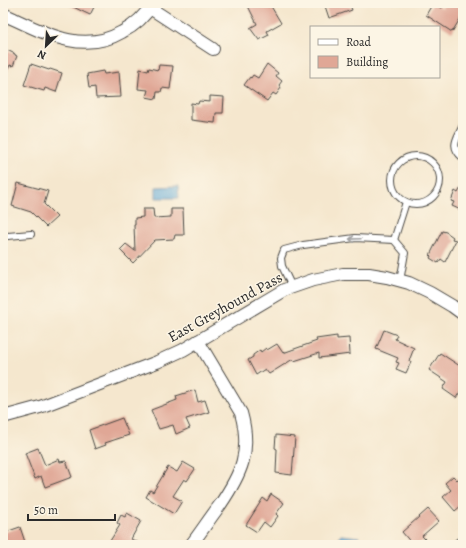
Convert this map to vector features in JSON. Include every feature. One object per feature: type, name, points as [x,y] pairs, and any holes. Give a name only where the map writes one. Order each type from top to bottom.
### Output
[{"type":"street","points":[[3,14],[54,37],[81,42],[103,40],[114,37],[134,26],[152,5],[213,49]]},
{"type":"street","name":"East Greyhound Pass","points":[[3,417],[40,407],[157,362],[183,350],[284,290],[313,280],[343,274],[369,274],[387,277],[408,283],[430,293],[463,314]]},
{"type":"street","points":[[191,545],[240,472],[244,459],[246,442],[241,414],[198,341]]},
{"type":"street","points":[[459,545],[463,542]]},
{"type":"lane","points":[[463,125],[454,144],[456,152],[463,158]]},
{"type":"lane","points":[[414,156],[429,160],[435,166],[440,180],[435,195],[422,204],[406,202],[399,198],[392,184],[392,176],[395,169],[406,158],[414,156]]},
{"type":"lane","points":[[394,240],[406,202]]},
{"type":"lane","points":[[3,235],[31,234]]},
{"type":"lane","points":[[292,287],[282,266],[281,258],[284,250],[303,245],[354,238],[394,240],[405,253],[400,281]]},
{"type":"water","points":[[178,186],[179,198],[156,198],[156,187]]},
{"type":"water","points":[[341,535],[359,537],[360,544],[349,545],[341,543],[339,542],[339,537]]},
{"type":"building","points":[[65,3],[96,3],[90,15]]},
{"type":"building","points":[[254,3],[269,3],[281,23],[267,31],[269,35],[259,40],[250,28],[257,24],[248,6]]},
{"type":"building","points":[[324,3],[349,3],[352,10],[329,18]]},
{"type":"building","points":[[433,3],[442,8],[444,3],[463,3],[463,14],[452,32],[426,15]]},
{"type":"building","points":[[3,48],[17,56],[13,66],[10,65],[3,80]]},
{"type":"building","points":[[31,64],[62,73],[56,92],[45,88],[44,91],[24,85]]},
{"type":"building","points":[[267,64],[278,73],[276,76],[282,81],[279,85],[281,88],[276,95],[273,93],[267,101],[244,85],[253,75],[258,78]]},
{"type":"building","points":[[159,65],[173,66],[170,89],[162,88],[161,92],[157,92],[156,99],[146,97],[148,90],[138,89],[140,69],[148,71],[149,68],[158,70]]},
{"type":"building","points":[[103,71],[104,74],[119,72],[121,97],[96,98],[95,87],[89,88],[87,74]]},
{"type":"building","points":[[210,96],[224,97],[223,113],[216,113],[215,123],[191,120],[191,103],[198,104],[199,101],[210,102]]},
{"type":"building","points":[[18,183],[48,191],[44,204],[57,217],[46,227],[31,212],[12,206]]},
{"type":"building","points":[[463,184],[463,211],[452,206],[454,202],[451,201],[455,191],[458,193]]},
{"type":"building","points":[[143,209],[153,209],[154,218],[171,217],[171,209],[183,209],[184,235],[175,235],[174,239],[155,240],[133,263],[120,250],[126,244],[135,251],[135,218],[143,217]]},
{"type":"building","points":[[442,231],[453,237],[452,239],[456,240],[445,262],[441,259],[438,263],[430,258],[430,255]]},
{"type":"building","points":[[384,330],[397,335],[395,339],[414,348],[409,361],[411,362],[406,373],[396,369],[399,363],[396,362],[398,358],[376,349]]},
{"type":"building","points":[[337,336],[337,339],[349,338],[350,354],[319,358],[319,353],[294,361],[293,359],[269,374],[265,369],[256,375],[248,360],[260,350],[261,352],[266,348],[267,350],[277,344],[283,353],[317,341],[316,339]]},
{"type":"building","points":[[440,353],[463,368],[463,387],[456,398],[443,389],[447,382],[429,370]]},
{"type":"building","points":[[195,390],[198,402],[205,400],[209,412],[186,419],[190,428],[176,434],[173,425],[159,429],[151,410],[177,400],[176,396]]},
{"type":"building","points":[[122,418],[129,435],[105,443],[106,445],[95,449],[89,430]]},
{"type":"building","points":[[276,435],[295,437],[292,475],[276,473]]},
{"type":"building","points":[[38,448],[45,465],[59,459],[60,462],[66,461],[72,477],[45,487],[41,476],[35,479],[25,453]]},
{"type":"building","points":[[183,462],[195,469],[187,481],[184,479],[173,496],[182,501],[174,514],[146,497],[150,490],[153,492],[168,467],[177,472]]},
{"type":"building","points":[[463,474],[463,504],[455,511],[443,497],[451,490],[445,483],[453,476],[457,480]]},
{"type":"building","points":[[271,494],[284,503],[276,514],[278,516],[270,527],[264,522],[257,532],[246,525],[263,498],[267,501]]},
{"type":"building","points":[[428,509],[439,521],[422,536],[425,539],[417,545],[413,545],[402,532]]},
{"type":"building","points":[[127,513],[141,521],[131,539],[143,545],[117,545],[110,541],[120,525],[117,523],[121,515],[125,517]]},
{"type":"building","points":[[20,527],[26,545],[3,545],[3,533]]}]
